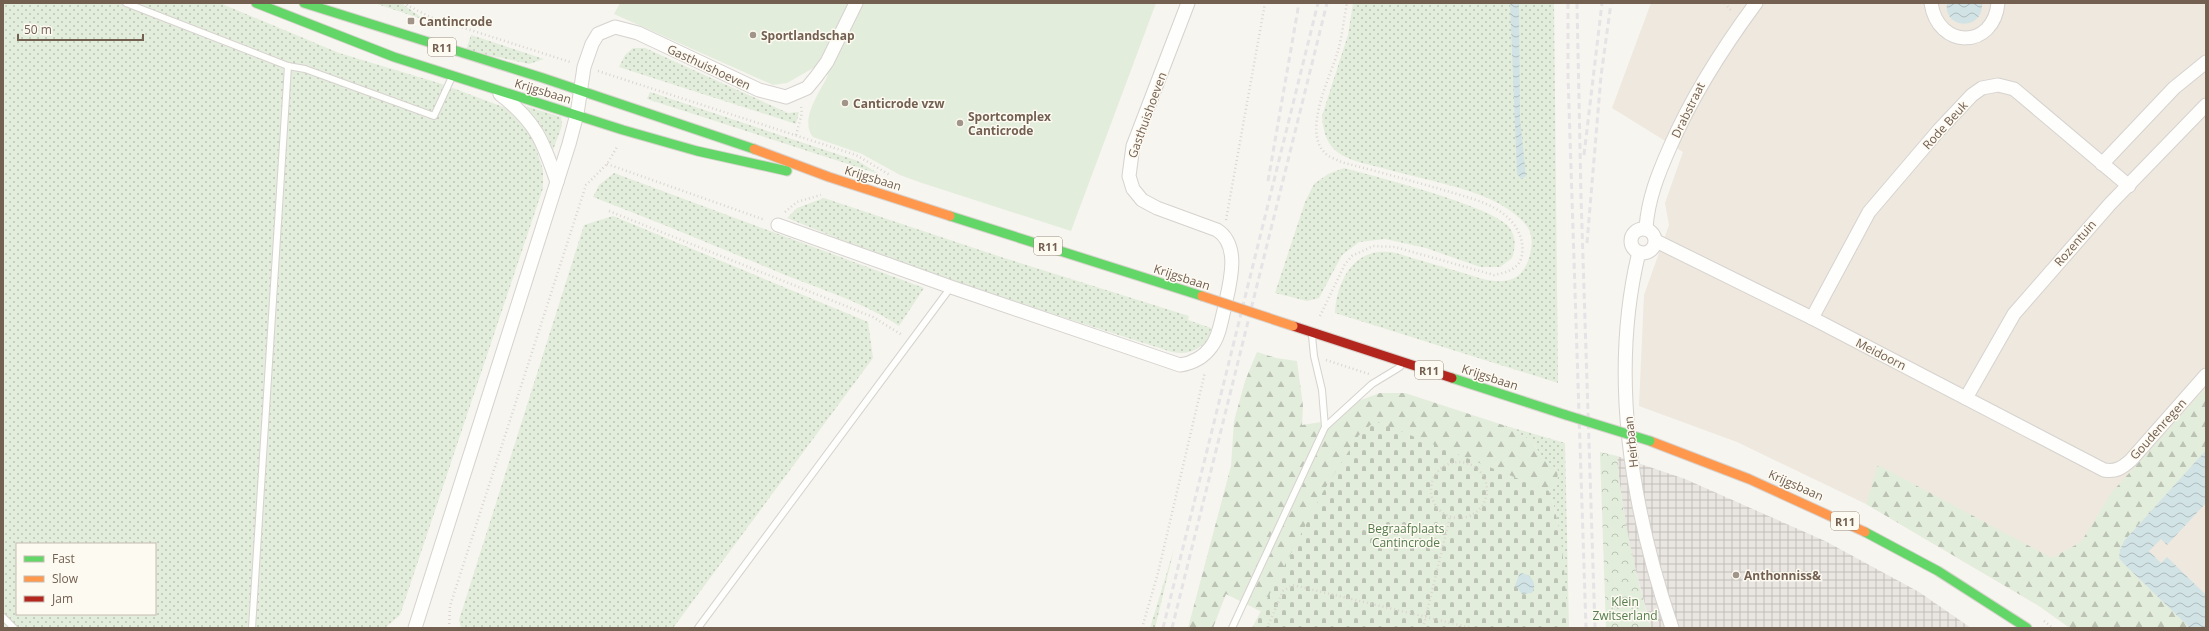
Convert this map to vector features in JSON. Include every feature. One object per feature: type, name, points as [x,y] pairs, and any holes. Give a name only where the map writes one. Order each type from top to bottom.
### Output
[{"type":"main road","name":"Krijgsbaan","points":[[256,3],[346,40],[623,130],[697,151],[775,170],[829,177]]},
{"type":"main road","name":"Krijgsbaan","points":[[304,3],[580,91],[787,160],[829,177],[1650,441],[1746,477],[1815,506],[1927,565],[2026,628]]},
{"type":"street","points":[[798,94],[807,88],[827,62],[856,3]]},
{"type":"street","name":"Gasthuishoeven","points":[[1188,3],[1133,146],[1129,176],[1133,189],[1142,200],[1157,208],[1206,224],[1223,234]]},
{"type":"street","name":"Drabstraat","points":[[1646,228],[1648,208],[1652,192],[1688,108],[1716,58],[1756,3]]},
{"type":"street","points":[[1930,4],[1934,16],[1942,28],[1956,38],[1970,38],[1987,30],[1997,16],[1998,3]]},
{"type":"street","name":"Gasthuishoeven","points":[[415,628],[557,182],[577,114],[584,67],[592,44],[598,34],[615,27],[638,33],[759,90],[786,97],[798,94]]},
{"type":"street","points":[[2102,164],[2174,88],[2206,62]]},
{"type":"street","name":"Rode Beuk","points":[[1812,318],[1869,212],[1939,130],[1972,95],[1982,88],[1998,85],[2014,90],[2129,186]]},
{"type":"street","points":[[491,87],[514,105],[533,125],[557,182]]},
{"type":"street","name":"Rozentuin","points":[[1966,398],[2014,314],[2110,204],[2206,105]]},
{"type":"street","points":[[778,225],[951,287],[1180,365],[1198,360],[1211,347],[1218,336],[1231,276],[1230,251],[1223,234]]},
{"type":"street","points":[[1646,228],[1653,233],[1656,241],[1653,248],[1647,253],[1639,252],[1633,248],[1631,241],[1633,234],[1638,229],[1646,228]]},
{"type":"street","name":"Meidoorn","points":[[1656,241],[1812,318],[2104,470]]},
{"type":"street","name":"Heirbaan","points":[[1639,252],[1630,288],[1627,336],[1628,426],[1639,507],[1650,555],[1672,628]]},
{"type":"street","name":"Goudenregen","points":[[2104,470],[2113,471],[2122,468],[2131,460],[2206,375]]},
{"type":"lane","points":[[126,3],[288,66],[305,69],[434,116],[452,75]]},
{"type":"lane","points":[[252,628],[288,66]]},
{"type":"lane","points":[[698,628],[951,287]]},
{"type":"lane","points":[[1312,332],[1314,356],[1322,390],[1325,427]]},
{"type":"lane","points":[[1232,628],[1325,427],[1372,384],[1407,363]]},
{"type":"lane","points":[[3,617],[14,628]]},
{"type":"path","points":[[1223,234],[1265,3]]},
{"type":"path","points":[[1312,332],[1339,274],[1352,256],[1362,250],[1383,245],[1395,247],[1494,275],[1506,273],[1515,267],[1520,260],[1523,248],[1521,237],[1506,215],[1479,201],[1341,162],[1325,153],[1318,142],[1316,124],[1322,90],[1338,51],[1347,3]]},
{"type":"path","points":[[629,108],[636,84]]},
{"type":"path","points":[[796,135],[802,113],[798,94]]},
{"type":"path","points":[[449,628],[450,606],[586,185],[607,164],[619,144],[623,130]]},
{"type":"path","points":[[607,164],[778,225]]},
{"type":"path","points":[[610,211],[873,317],[911,341]]},
{"type":"path","points":[[1142,628],[1158,573],[1206,370]]},
{"type":"path","points":[[1458,462],[1469,464],[1476,468],[1484,476],[1487,484],[1487,495],[1482,506],[1476,513],[1465,518],[1450,517],[1442,513],[1432,498],[1431,488],[1434,477],[1438,471],[1448,464],[1458,462]]},
{"type":"path","points":[[1423,628],[1450,517]]},
{"type":"path","points":[[1267,628],[1283,591],[1293,584],[1472,628]]},
{"type":"shaded area","points":[[1651,3],[2206,3],[2206,628],[2070,628],[2039,606],[1866,504],[1737,442],[1639,406],[1644,295],[1669,225],[1665,203],[1683,152],[1612,108]]},
{"type":"shaded area","points":[[1617,456],[1685,479],[1825,541],[1919,592],[1971,628],[1651,628],[1629,544]]},
{"type":"green space","points":[[3,3],[220,3],[339,53],[442,84],[506,108],[532,135],[543,170],[543,188],[400,615],[385,628],[3,628]]},
{"type":"green space","points":[[374,3],[401,3],[425,20]]},
{"type":"green space","name":"Sportcomplex Canticrode","points":[[620,3],[1156,3],[1071,231],[900,175],[862,154],[813,137],[809,130],[809,114],[828,75],[815,67],[787,83],[773,85],[614,14]]},
{"type":"green space","points":[[1353,3],[1554,3],[1558,383],[1335,313],[1339,291],[1349,270],[1356,262],[1365,256],[1376,252],[1394,253],[1479,278],[1492,281],[1504,281],[1518,276],[1522,271],[1529,258],[1532,244],[1528,227],[1520,218],[1496,202],[1470,191],[1356,161],[1342,155],[1332,147],[1325,133],[1322,116],[1348,35]]},
{"type":"green space","points":[[471,35],[544,59],[529,64],[466,50]]},
{"type":"green space","points":[[633,48],[645,48],[788,113],[799,112],[796,124],[619,67],[625,55]]},
{"type":"green space","points":[[650,92],[858,161],[879,174],[647,99]]},
{"type":"green space","points":[[522,105],[561,117],[562,126],[553,150],[540,125]]},
{"type":"green space","points":[[1344,168],[1431,192],[1479,209],[1497,218],[1508,226],[1513,233],[1515,245],[1512,258],[1500,267],[1480,267],[1426,248],[1385,239],[1359,242],[1342,255],[1319,298],[1307,301],[1275,293],[1305,202],[1314,184],[1328,174]]},
{"type":"green space","points":[[614,173],[924,288],[899,326],[872,310],[844,298],[593,197],[599,185]]},
{"type":"green space","points":[[824,198],[1001,257],[1189,316],[1188,320],[1211,328],[1209,339],[1200,347],[1192,351],[1183,353],[1172,352],[1006,299],[894,261],[787,218],[797,208]]},
{"type":"green space","points":[[613,216],[868,322],[873,358],[673,628],[461,628],[459,620],[584,225]]},
{"type":"green space","points":[[1257,352],[1276,358],[1297,361],[1303,406],[1302,425],[1335,420],[1355,402],[1380,393],[1405,393],[1503,425],[1532,441],[1543,459],[1558,470],[1557,483],[1549,491],[1283,591],[1260,611],[1226,594],[1213,628],[1188,628],[1231,466],[1234,421],[1245,381]]},
{"type":"green space","points":[[2206,388],[2206,450],[2124,541],[2119,558],[2190,628],[2070,628],[2039,606],[1866,504],[1878,465],[2052,558],[2081,542],[2112,492]]},
{"type":"green space","name":"Begraafplaats Cantincrode","points":[[1375,421],[1549,491],[1561,541],[1569,628],[1252,628],[1324,490],[1359,435]]},
{"type":"green space","points":[[1503,425],[1565,443],[1569,628],[1564,594],[1558,525],[1549,491],[1557,483],[1558,470],[1543,459],[1532,441]]},
{"type":"green space","name":"Klein Zwitserland","points":[[1600,452],[1617,456],[1622,500],[1630,543],[1651,628],[1606,628]]},
{"type":"green space","points":[[1174,549],[1155,628],[1150,628]]},
{"type":"water","points":[[1510,3],[1519,3],[1520,119],[1526,176],[1521,179],[1517,174]]},
{"type":"water","points":[[1947,3],[1982,3],[1981,12],[1977,19],[1964,24],[1951,18],[1947,12]]},
{"type":"water","points":[[2206,450],[2206,503],[2167,545],[2161,539],[2149,551],[2161,563],[2167,557],[2206,595],[2206,628],[2190,628],[2119,558],[2120,550],[2124,541]]},
{"type":"water","points":[[1520,573],[1530,577],[1534,583],[1532,593],[1522,594],[1515,585]]},
{"type":"railway","points":[[1268,181],[1299,3]]},
{"type":"railway","points":[[1163,628],[1318,3]]},
{"type":"railway","points":[[1172,628],[1327,3]]},
{"type":"railway","points":[[1568,3],[1568,76],[1586,628]]},
{"type":"railway","points":[[1577,3],[1581,197],[1595,628]]},
{"type":"railway","points":[[1584,155],[1602,3]]},
{"type":"railway","points":[[1587,243],[1601,76],[1611,3]]},
{"type":"traffic: fast","points":[[256,3],[394,57],[623,130],[697,151],[787,171]]},
{"type":"traffic: fast","points":[[304,3],[543,78],[754,149]]},
{"type":"traffic: fast","points":[[950,216],[1202,296]]},
{"type":"traffic: fast","points":[[1452,378],[1566,415]]},
{"type":"traffic: fast","points":[[1566,415],[1650,441]]},
{"type":"traffic: fast","points":[[1865,532],[1938,571],[2027,628]]},
{"type":"traffic: slow","points":[[754,149],[829,177],[950,216]]},
{"type":"traffic: slow","points":[[1202,296],[1293,326]]},
{"type":"traffic: slow","points":[[1650,441],[1749,479],[1865,532]]},
{"type":"traffic: jam","points":[[1293,326],[1452,378]]},
{"type":"place","name":"Cantincrode","points":[[411,21]]},
{"type":"place","name":"Sportlandschap","points":[[753,35]]},
{"type":"place","name":"Canticrode vzw","points":[[845,103]]},
{"type":"place","name":"Sportcomplex Canticrode","points":[[960,123]]},
{"type":"place","name":"Anthonniss&","points":[[1736,575]]}]
